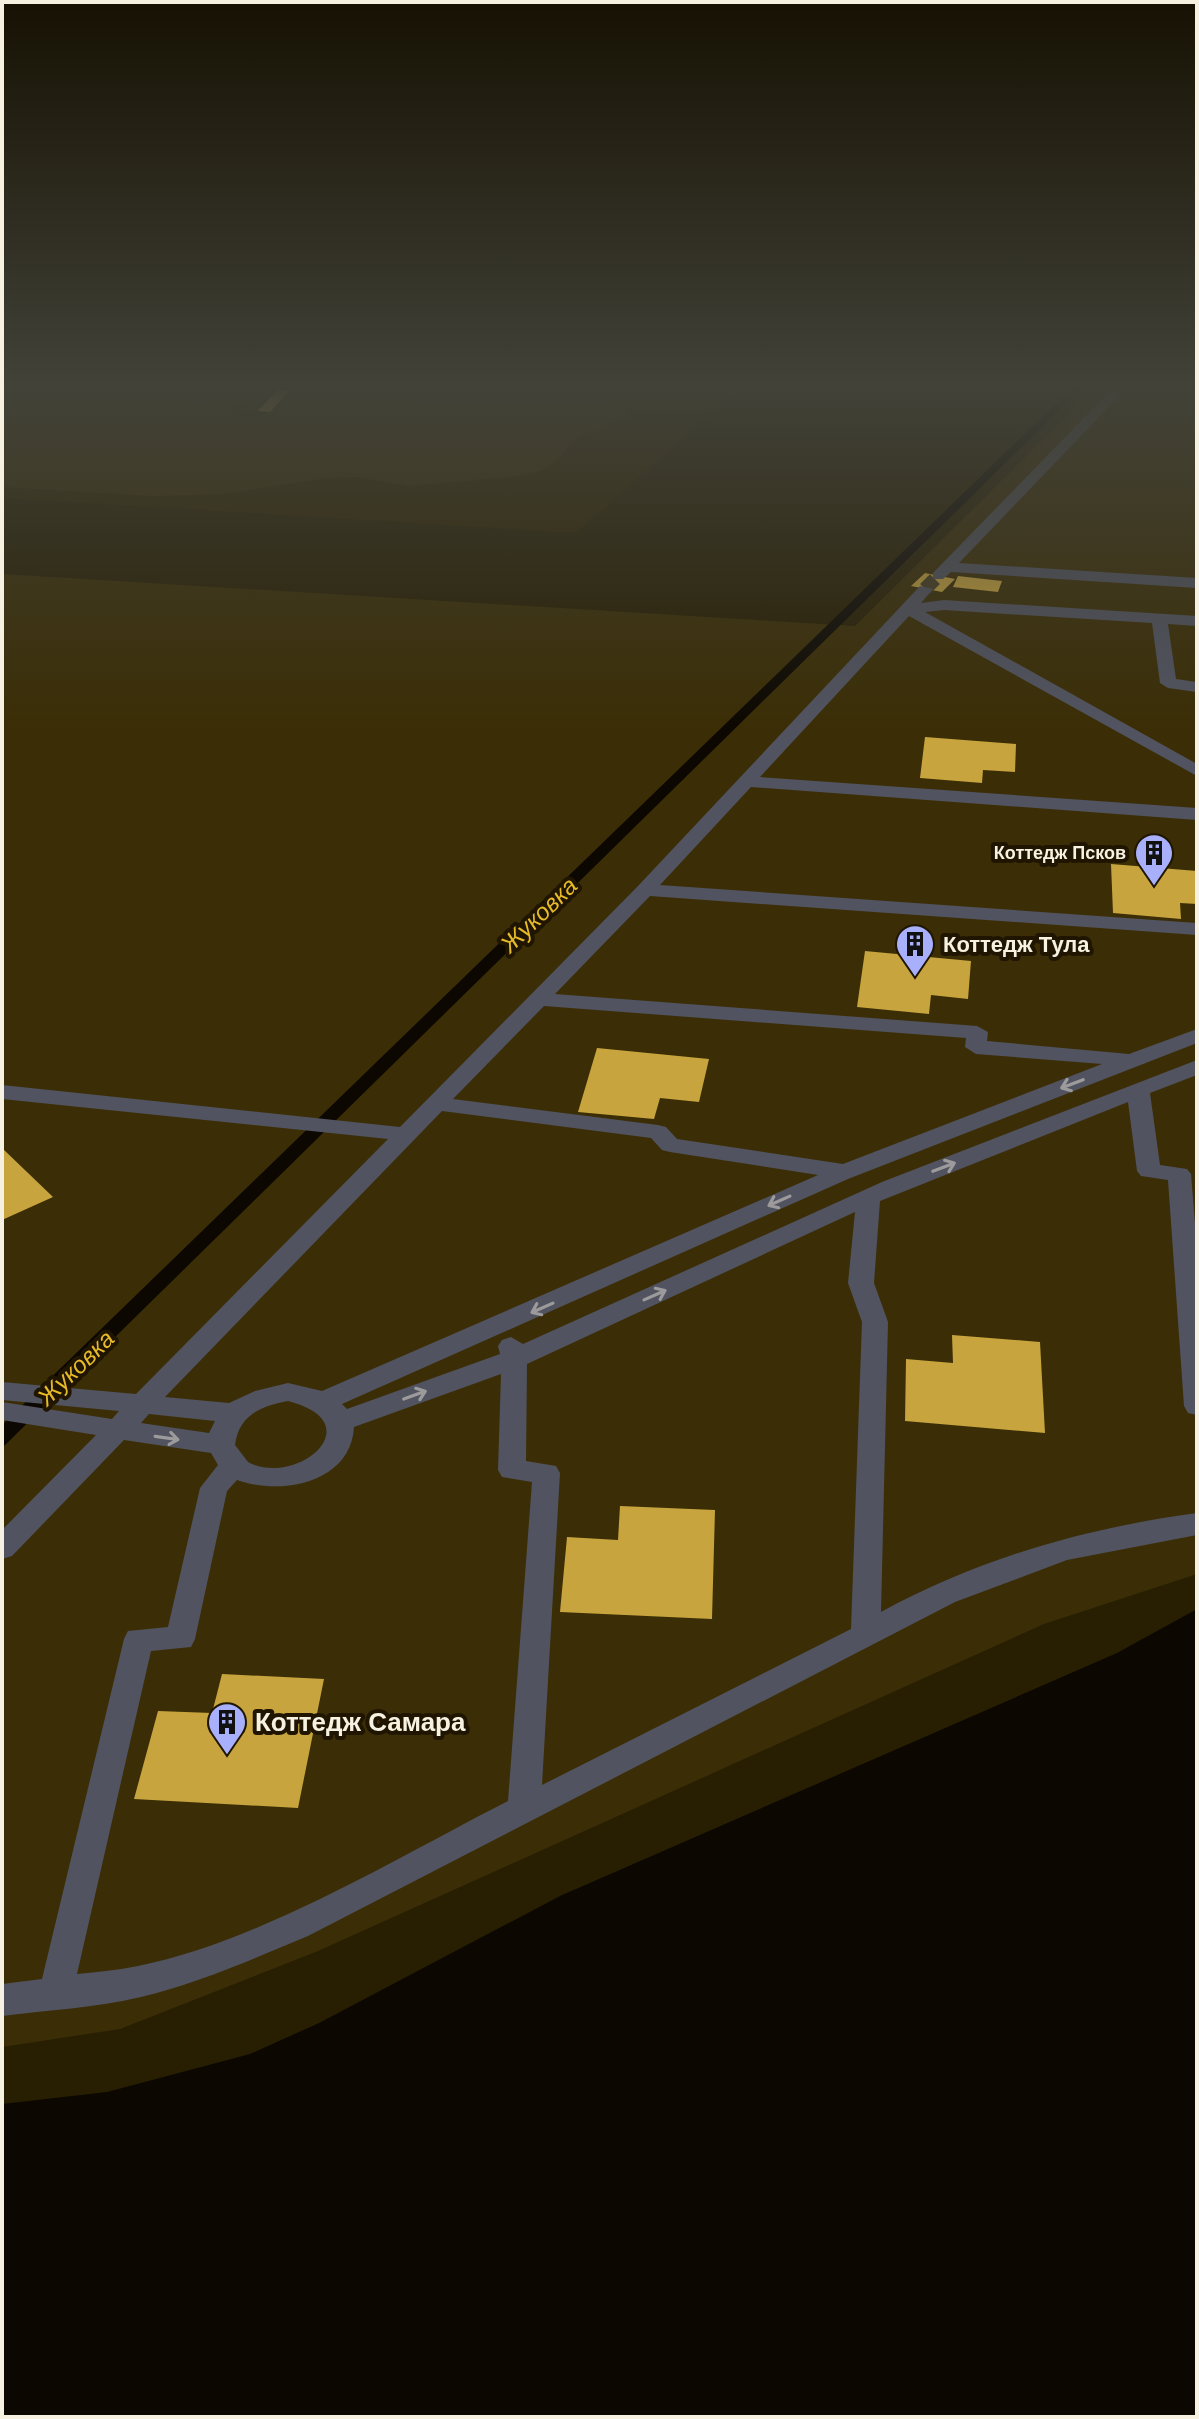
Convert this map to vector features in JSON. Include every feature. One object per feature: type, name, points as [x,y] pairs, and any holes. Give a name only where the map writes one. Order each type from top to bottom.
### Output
[{"type":"lane","points":[[1010,502],[943,571],[1197,583]]},
{"type":"lane","points":[[2,1548],[645,890],[925,589]]},
{"type":"lane","points":[[908,609],[944,605],[1197,621]]},
{"type":"lane","points":[[908,609],[1197,771]]},
{"type":"lane","points":[[1159,618],[1168,683],[1197,687]]},
{"type":"lane","points":[[747,781],[1197,814]]},
{"type":"lane","points":[[645,890],[1197,929]]},
{"type":"lane","points":[[538,999],[977,1032],[976,1047],[1135,1061],[1165,1081]]},
{"type":"lane","points":[[333,1411],[506,1324],[846,1171],[1197,1035]]},
{"type":"lane","points":[[55,1996],[139,1639],[180,1639],[214,1488],[227,1456],[225,1423],[234,1413],[258,1398],[288,1392],[333,1411],[514,1359],[879,1193],[1197,1067]]},
{"type":"lane","points":[[1138,1091],[1149,1171],[1179,1174],[1197,1406]]},
{"type":"lane","points":[[2,1092],[404,1134]]},
{"type":"lane","points":[[437,1104],[658,1132],[670,1145],[846,1171],[879,1193]]},
{"type":"lane","points":[[866,1635],[875,1322],[861,1283],[879,1193]]},
{"type":"lane","points":[[506,1324],[514,1359],[512,1470],[546,1473],[524,1809]]},
{"type":"lane","points":[[2,1391],[75,1409],[114,1431],[227,1456],[268,1479],[309,1472],[337,1450],[343,1435],[333,1411]]},
{"type":"lane","points":[[2,1411],[146,1403],[234,1413]]},
{"type":"lane","points":[[2,2000],[55,1996],[139,1982],[211,1961],[296,1925],[866,1635],[922,1603],[989,1572],[1131,1531],[1197,1524]]},
{"type":"shaded area","points":[[66,502],[611,502],[576,533]]},
{"type":"shaded area","points":[[980,502],[1197,502],[1197,1574],[1044,1624],[318,1951],[120,2029],[2,2047],[2,574],[855,626]]},
{"type":"water","name":"Жуковка","points":[[955,502],[966,502],[2,1448],[2,1425]]},
{"type":"water","points":[[1197,1609],[1197,2417],[2,2417],[2,2104],[107,2092],[250,2054],[319,2023],[560,1896],[1117,1653]]},
{"type":"building","points":[[925,573],[955,579],[942,592],[911,586]]},
{"type":"building","points":[[958,576],[1002,581],[998,592],[953,587]]},
{"type":"building","points":[[925,737],[1016,744],[1015,772],[983,770],[982,783],[920,778]]},
{"type":"building","name":"Коттедж Псков","points":[[1111,864],[1197,871],[1197,904],[1180,903],[1181,919],[1113,913]]},
{"type":"building","name":"Коттедж Тула","points":[[865,951],[971,961],[968,999],[931,995],[929,1014],[857,1007]]},
{"type":"building","points":[[597,1048],[709,1059],[699,1102],[660,1098],[654,1119],[578,1112]]},
{"type":"building","points":[[2,1148],[53,1197],[2,1220]]},
{"type":"building","points":[[952,1335],[1040,1342],[1045,1433],[905,1421],[906,1359],[953,1363]]},
{"type":"building","points":[[620,1506],[715,1510],[712,1619],[560,1612],[567,1537],[618,1540]]},
{"type":"building","name":"Коттедж Самара","points":[[222,1674],[324,1679],[298,1808],[134,1799],[158,1711],[212,1713]]},
{"type":"tunnel","points":[[925,589],[938,576]]},
{"type":"place","name":"Коттедж Псков","points":[[1154,887]]},
{"type":"place","name":"Коттедж Тула","points":[[915,978]]},
{"type":"place","name":"Коттедж Самара","points":[[227,1756]]}]
